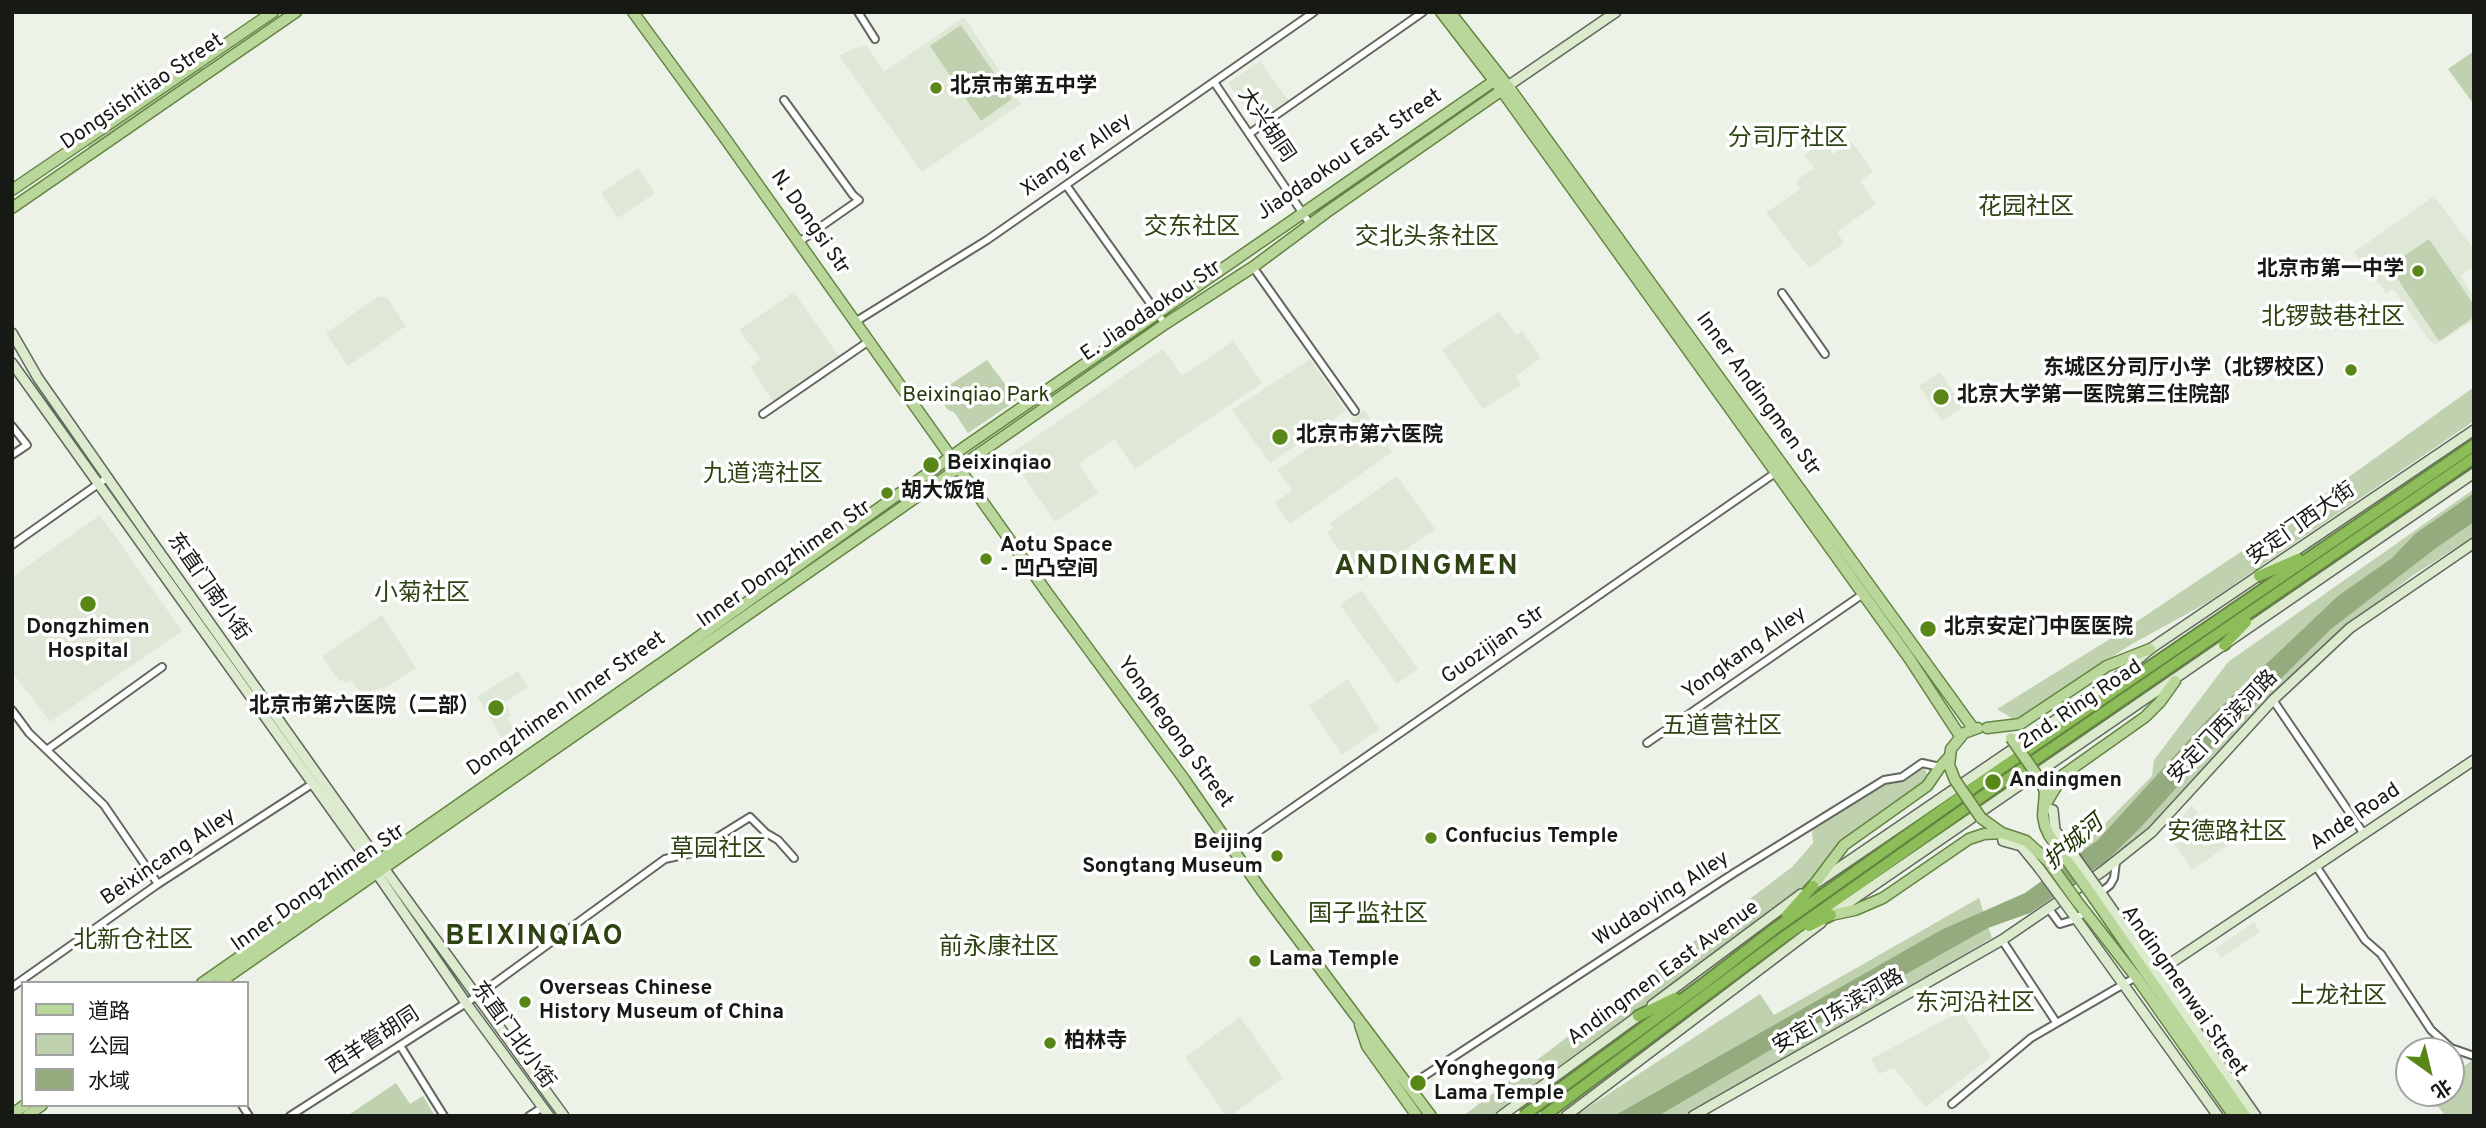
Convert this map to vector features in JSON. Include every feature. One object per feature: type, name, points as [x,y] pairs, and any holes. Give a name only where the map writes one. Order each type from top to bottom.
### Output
[{"type":"highway","name":"2nd. Ring Road","points":[[1523,1116],[1773,930],[1990,776],[2474,444]]},
{"type":"highway","name":"2nd. Ring Road","points":[[1545,1116],[1781,939],[1997,786],[2474,458]]},
{"type":"highway","points":[[2259,576],[2323,548]]},
{"type":"highway","points":[[2224,645],[2261,606]]},
{"type":"highway","points":[[1773,930],[1813,886]]},
{"type":"highway","points":[[1781,939],[1831,915]]},
{"type":"highway","points":[[1638,1016],[1703,984]]},
{"type":"main road","name":"Dongsishitiao Street","points":[[12,190],[273,12]]},
{"type":"main road","name":"Dongsishitiao Street","points":[[12,208],[296,12]]},
{"type":"main road","name":"N. Dongsi Str","points":[[633,12],[953,457]]},
{"type":"main road","points":[[1441,12],[1494,81],[1505,88]]},
{"type":"main road","points":[[1450,12],[1505,88]]},
{"type":"main road","name":"Jiaodaokou East Street","points":[[953,457],[1494,81]]},
{"type":"main road","name":"E. Jiaodaokou Str","points":[[960,467],[1165,324],[1253,267],[1505,88]]},
{"type":"main road","name":"Inner Andingmen Str","points":[[1505,88],[1780,469],[1973,728]]},
{"type":"main road","name":"Yonghegong Street","points":[[953,457],[1048,594],[1431,1116]]},
{"type":"main road","name":"Dongzhimen Inner Street","points":[[205,981],[377,866],[953,457]]},
{"type":"main road","name":"Inner Dongzhimen Str","points":[[222,981],[377,866],[960,467]]},
{"type":"main road","name":"Inner Andingmen Str","points":[[1780,469],[1960,736]]},
{"type":"main road","points":[[2003,837],[1981,818],[1950,771],[1951,749],[1960,736],[1973,728],[2020,724],[2107,666],[2150,649]]},
{"type":"main road","points":[[2048,808],[2063,775],[2151,712],[2175,681]]},
{"type":"main road","name":"Andingmenwai Street","points":[[1987,728],[1998,730],[2011,738],[2040,781],[2048,808],[2045,826],[2049,835],[2095,890],[2154,975],[2245,1116]]},
{"type":"main road","points":[[1813,886],[1844,845],[1927,786],[1949,757]]},
{"type":"main road","points":[[1831,915],[1856,910],[1883,898],[1969,839],[1984,834],[2026,841],[2072,903],[2086,912],[2136,977],[2234,1116]]},
{"type":"main road","name":"Yonghegong Street","points":[[1359,1021],[1367,1046],[1417,1116]]},
{"type":"street","points":[[858,12],[875,39]]},
{"type":"street","name":"Xiang'er Alley","points":[[855,322],[987,240],[1314,12]]},
{"type":"street","points":[[1249,134],[1423,12]]},
{"type":"street","points":[[1505,88],[1616,12]]},
{"type":"street","name":"大兴胡同","points":[[1214,82],[1310,224]]},
{"type":"street","points":[[785,100],[859,201],[799,242]]},
{"type":"street","points":[[1066,186],[1165,324]]},
{"type":"street","points":[[1253,267],[1355,411]]},
{"type":"street","points":[[1782,293],[1825,354]]},
{"type":"street","name":"东直门南小街","points":[[12,333],[38,378],[377,866]]},
{"type":"street","points":[[763,414],[869,341]]},
{"type":"street","name":"东直门南小街","points":[[14,370],[99,483],[312,784],[377,866]]},
{"type":"street","points":[[12,426],[27,445],[12,455]]},
{"type":"street","name":"安定门西大街","points":[[1813,886],[2114,680],[2150,649],[2474,430]]},
{"type":"street","name":"Guozijian Str","points":[[1233,849],[1780,469]]},
{"type":"street","points":[[1548,1081],[1568,1114],[1831,915],[2474,473]]},
{"type":"street","points":[[12,545],[108,477]]},
{"type":"street","name":"安定门西滨河路","points":[[2002,940],[2116,862],[2152,832],[2273,700],[2350,628],[2474,543]]},
{"type":"street","name":"Yongkang Alley","points":[[1647,743],[1863,594]]},
{"type":"street","points":[[48,749],[162,667]]},
{"type":"street","points":[[2273,700],[2364,834]]},
{"type":"street","points":[[12,710],[30,733],[104,805],[158,884]]},
{"type":"street","name":"Ande Road","points":[[2154,975],[2474,760]]},
{"type":"street","name":"Wudaoying Alley","points":[[1409,1086],[1734,873],[1884,780],[1902,777],[1922,762],[1940,767]]},
{"type":"street","name":"Beixincang Alley","points":[[12,987],[158,884],[312,784]]},
{"type":"street","name":"西羊管胡同","points":[[290,1116],[477,996],[666,859],[692,853],[750,817],[766,833],[778,840],[794,858]]},
{"type":"street","points":[[2095,890],[2110,885],[2114,878],[2116,862]]},
{"type":"street","points":[[377,866],[477,996],[564,1116]]},
{"type":"street","name":"东直门北小街","points":[[377,866],[466,1003],[550,1116]]},
{"type":"street","points":[[2316,866],[2365,940],[2381,954],[2431,1030],[2451,1048],[2472,1053],[2474,1056]]},
{"type":"street","name":"Andingmen East Avenue","points":[[1501,1116],[1813,886]]},
{"type":"street","points":[[2072,903],[2076,919],[2218,1116]]},
{"type":"street","points":[[2049,909],[2060,924],[2076,919],[2086,912]]},
{"type":"street","points":[[2002,940],[2056,1023]]},
{"type":"street","name":"安定门东滨河路","points":[[1693,1116],[2002,940]]},
{"type":"street","points":[[2154,975],[2256,1116]]},
{"type":"street","points":[[1952,1104],[2031,1038],[2136,977]]},
{"type":"street","points":[[401,1046],[444,1116]]},
{"type":"street","points":[[530,1116],[543,1107]]},
{"type":"shaded area","name":"北京市第五中学","points":[[964,17],[1021,104],[922,172],[839,56],[852,49],[867,46],[884,72]]},
{"type":"shaded area","points":[[1260,61],[1289,101],[1256,124],[1228,83]]},
{"type":"shaded area","points":[[1824,141],[1833,154],[1851,141],[1873,172],[1860,181],[1876,204],[1837,232],[1844,243],[1809,268],[1766,213],[1800,189],[1796,181],[1814,168],[1804,155]]},
{"type":"shaded area","points":[[638,168],[655,193],[618,218],[601,193]]},
{"type":"shaded area","name":"北京市第一中学","points":[[2434,196],[2474,250],[2474,266],[2461,276],[2474,297],[2474,320],[2435,345],[2393,289],[2386,293],[2354,252]]},
{"type":"shaded area","points":[[794,292],[840,358],[775,404],[750,367],[761,359],[739,330]]},
{"type":"shaded area","points":[[379,296],[387,298],[406,326],[348,366],[326,333]]},
{"type":"shaded area","points":[[1499,312],[1516,335],[1522,331],[1541,358],[1516,376],[1521,385],[1483,409],[1442,350]]},
{"type":"shaded area","points":[[1233,341],[1262,383],[1135,469],[1114,439],[1079,464],[1098,493],[1055,522],[1009,455],[1163,349],[1182,376]]},
{"type":"shaded area","name":"北京市第六医院","points":[[1310,359],[1346,411],[1270,463],[1232,410]]},
{"type":"shaded area","name":"北京大学第一医院第三住院部","points":[[1940,372],[1963,407],[1942,421],[1919,386]]},
{"type":"shaded area","name":"北京市第六医院","points":[[1364,410],[1392,452],[1290,524],[1275,503],[1292,490],[1277,470]]},
{"type":"shaded area","points":[[1397,476],[1435,529],[1361,581],[1327,533],[1333,528],[1330,523]]},
{"type":"shaded area","name":"Dongzhimen Hospital","points":[[100,515],[182,631],[50,722],[12,672],[12,577]]},
{"type":"shaded area","points":[[1361,590],[1418,669],[1397,684],[1340,605]]},
{"type":"shaded area","points":[[382,615],[416,668],[383,689],[381,687],[369,694],[365,690],[360,693],[351,680],[346,683],[343,679],[340,682],[322,656]]},
{"type":"shaded area","name":"北京市第六医院（二部）","points":[[518,671],[528,687],[505,702],[511,715],[507,718],[517,733],[504,741],[477,697]]},
{"type":"shaded area","points":[[1348,679],[1379,729],[1342,755],[1309,706]]},
{"type":"shaded area","points":[[2192,805],[2206,826],[2222,830],[2231,843],[2192,870],[2167,833]]},
{"type":"shaded area","points":[[2254,922],[2260,932],[2221,958],[2215,949]]},
{"type":"shaded area","points":[[1961,1011],[1991,1057],[1925,1107],[1894,1068],[1879,1074],[1871,1059]]},
{"type":"shaded area","points":[[1240,1017],[1283,1078],[1230,1116],[1226,1116],[1185,1057]]},
{"type":"green space","points":[[961,25],[1012,99],[981,121],[930,46]]},
{"type":"green space","points":[[2474,51],[2474,101],[2472,102],[2448,69]]},
{"type":"green space","points":[[202,67],[204,69],[89,148],[88,145]]},
{"type":"green space","points":[[2429,239],[2474,305],[2474,317],[2439,341],[2389,266]]},
{"type":"green space","name":"Beixinqiao Park","points":[[987,360],[1017,400],[968,433],[954,412],[948,410],[936,394]]},
{"type":"green space","points":[[2474,387],[2474,421],[2205,604],[2132,644],[2015,720],[1997,709],[2118,634],[2296,515]]},
{"type":"green space","points":[[2474,489],[2474,536],[2412,576],[2334,636],[2268,699],[2148,829],[2098,871],[2082,847],[2152,776],[2154,760],[2228,662]]},
{"type":"green space","points":[[1923,767],[1929,776],[1925,783],[1843,841],[1811,883],[1494,1116],[1463,1116],[1792,867],[1813,843],[1812,830],[1884,780],[1904,780]]},
{"type":"green space","points":[[1979,898],[1992,938],[1682,1116],[1575,1116],[1760,994],[1774,1015]]},
{"type":"green space","points":[[2474,1059],[2474,1116],[2446,1116],[2438,1107],[2465,1107],[2465,1066]]},
{"type":"green space","points":[[396,1083],[410,1104],[423,1096],[435,1116],[347,1116]]},
{"type":"water","points":[[2474,493],[2474,522],[2331,629],[2226,733],[2140,828],[2106,861],[2030,913],[1988,928],[1658,1116],[1614,1116],[1941,930],[2025,893],[2098,840],[2206,721],[2338,596],[2392,558],[2415,534]]},
{"type":"place","name":"北京市第五中学","points":[[936,88]]},
{"type":"place","name":"北京市第一中学","points":[[2418,271]]},
{"type":"place","name":"东城区分司厅小学（北锣校区）","points":[[2351,370]]},
{"type":"place","name":"北京大学第一医院第三住院部","points":[[1941,397]]},
{"type":"place","name":"北京市第六医院","points":[[1280,437]]},
{"type":"place","name":"Beixinqiao","points":[[931,465]]},
{"type":"place","name":"胡大饭馆","points":[[887,493]]},
{"type":"place","name":"Aotu Space - 凹凸空间","points":[[986,559]]},
{"type":"place","name":"Dongzhimen Hospital","points":[[88,604]]},
{"type":"place","name":"北京安定门中医医院","points":[[1928,629]]},
{"type":"place","name":"北京市第六医院（二部）","points":[[496,708]]},
{"type":"place","name":"Andingmen","points":[[1993,782]]},
{"type":"place","name":"Confucius Temple","points":[[1431,838]]},
{"type":"place","name":"Beijing Songtang Museum","points":[[1277,856]]},
{"type":"place","name":"Lama Temple","points":[[1255,961]]},
{"type":"place","name":"Overseas Chinese History Museum of China","points":[[525,1002]]},
{"type":"place","name":"柏林寺","points":[[1050,1043]]},
{"type":"place","name":"Yonghegong Lama Temple","points":[[1418,1083]]},
{"type":"district","name":"分司厅社区","points":[[1788,140]]},
{"type":"district","name":"花园社区","points":[[2026,209]]},
{"type":"district","name":"交东社区","points":[[1192,229]]},
{"type":"district","name":"交北头条社区","points":[[1427,239]]},
{"type":"district","name":"北锣鼓巷社区","points":[[2333,319]]},
{"type":"district","name":"九道湾社区","points":[[763,476]]},
{"type":"district","name":"ANDINGMEN","points":[[1427,568]]},
{"type":"district","name":"小菊社区","points":[[422,595]]},
{"type":"district","name":"五道营社区","points":[[1722,728]]},
{"type":"district","name":"安德路社区","points":[[2227,834]]},
{"type":"district","name":"草园社区","points":[[718,851]]},
{"type":"district","name":"国子监社区","points":[[1368,916]]},
{"type":"district","name":"BEIXINQIAO","points":[[535,938]]},
{"type":"district","name":"北新仓社区","points":[[133,942]]},
{"type":"district","name":"前永康社区","points":[[999,949]]},
{"type":"district","name":"上龙社区","points":[[2339,998]]},
{"type":"district","name":"东河沿社区","points":[[1975,1005]]},
{"type":"water label","name":"护城河","points":[[2075,844]]}]
